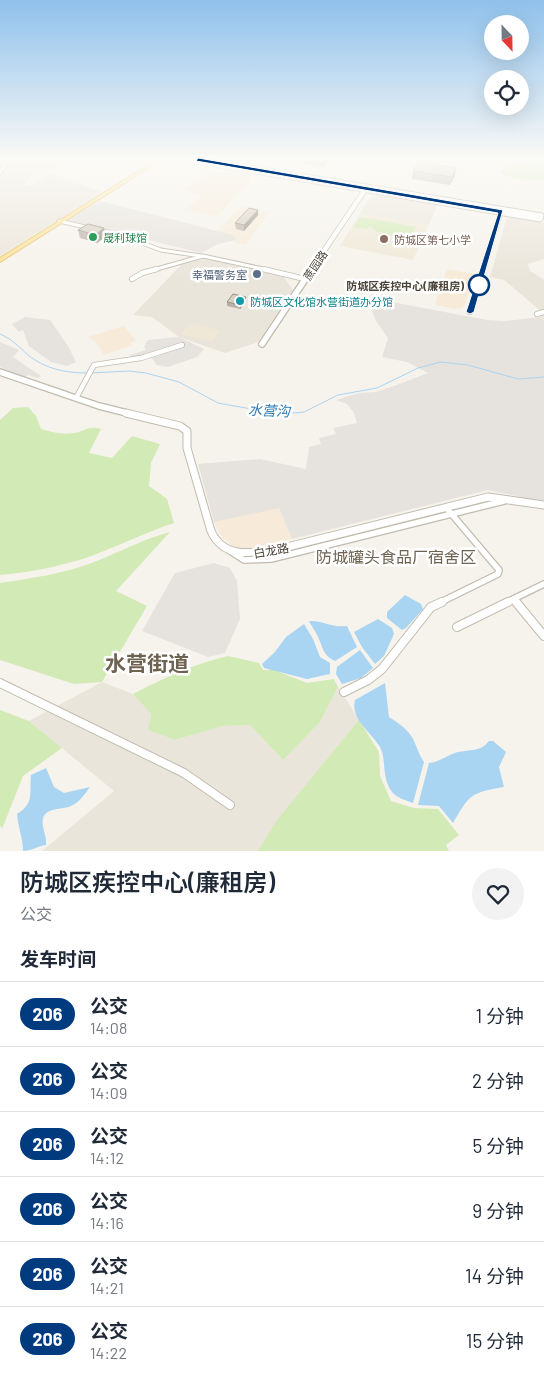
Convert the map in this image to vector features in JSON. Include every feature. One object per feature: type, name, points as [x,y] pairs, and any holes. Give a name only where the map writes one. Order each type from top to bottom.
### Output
[{"type":"main road","points":[[0,254],[90,200]]},
{"type":"main road","points":[[0,260],[92,200]]},
{"type":"street","name":"蔗园路","points":[[262,344],[358,200]]},
{"type":"street","points":[[435,200],[541,218]]},
{"type":"street","points":[[470,312],[501,211]]},
{"type":"street","points":[[59,221],[121,235],[161,250],[203,256],[305,279]]},
{"type":"street","points":[[132,279],[142,273],[203,256]]},
{"type":"street","points":[[536,314],[544,312]]},
{"type":"street","points":[[76,398],[94,365],[141,358],[182,345]]},
{"type":"street","name":"白龙路","points":[[1,374],[99,406],[180,426],[187,431],[187,448],[210,532],[218,543],[230,551],[246,554],[268,552],[448,510],[488,497],[514,499],[544,505]]},
{"type":"street","points":[[344,692],[368,680],[382,669],[431,607],[498,574],[497,566],[448,510]]},
{"type":"street","points":[[457,627],[544,584]]},
{"type":"street","points":[[514,599],[544,636]]},
{"type":"street","points":[[0,683],[184,773],[230,805]]},
{"type":"shaded area","points":[[0,200],[90,200],[0,256]]},
{"type":"shaded area","points":[[198,200],[232,200],[217,216],[184,210]]},
{"type":"shaded area","points":[[369,200],[410,200],[438,204],[429,225],[360,213]]},
{"type":"shaded area","points":[[100,201],[233,235],[236,240],[218,244],[201,253],[68,220]]},
{"type":"shaded area","points":[[241,206],[269,212],[246,245],[236,243],[233,235],[217,231]]},
{"type":"shaded area","name":"防城区第七小学","points":[[360,213],[429,225],[413,260],[340,246]]},
{"type":"shaded area","points":[[507,217],[544,223],[544,259],[528,264],[530,271],[544,280],[544,320],[540,317],[542,312],[504,280],[490,277]]},
{"type":"shaded area","points":[[206,258],[284,277],[293,290],[258,342],[225,353],[179,337],[152,317],[133,315],[183,263]]},
{"type":"shaded area","points":[[447,269],[474,274],[465,304],[461,308],[454,309],[435,305]]},
{"type":"shaded area","points":[[355,295],[487,320],[505,321],[540,317],[544,320],[544,502],[488,490],[292,539],[279,508],[214,522],[198,464],[260,459],[306,469],[309,447],[321,444],[319,438],[336,434],[333,428],[357,423],[354,413],[347,404],[336,400],[359,393],[376,392],[428,373],[407,362],[382,357],[388,338],[376,321],[369,304]]},
{"type":"shaded area","points":[[25,317],[50,320],[68,346],[76,362],[67,366],[51,362],[29,346],[23,330],[19,332],[12,324]]},
{"type":"shaded area","points":[[190,323],[221,331],[212,342],[181,334]]},
{"type":"shaded area","points":[[124,326],[136,341],[130,343],[132,345],[104,355],[96,342],[88,337]]},
{"type":"shaded area","points":[[179,337],[204,349],[197,357],[168,367],[157,365],[148,353],[132,358],[130,355],[146,350],[144,347],[148,340]]},
{"type":"shaded area","points":[[0,342],[19,350],[13,357],[41,376],[38,378],[28,375],[24,378],[0,367]]},
{"type":"shaded area","points":[[279,507],[292,539],[244,550],[233,547],[222,537],[214,522]]},
{"type":"shaded area","points":[[214,563],[230,568],[237,581],[240,619],[225,653],[208,657],[142,631],[175,573]]},
{"type":"shaded area","points":[[102,682],[133,694],[151,714],[148,730],[175,740],[223,726],[250,725],[283,760],[320,722],[338,687],[359,720],[278,820],[258,851],[42,851],[114,791],[29,721]]},
{"type":"green space","points":[[360,217],[417,227],[414,229],[413,234],[403,236],[383,234],[377,232],[370,225],[368,229],[353,227]]},
{"type":"green space","points":[[28,407],[36,416],[41,429],[65,434],[90,428],[101,429],[89,453],[112,458],[132,436],[160,444],[151,463],[149,486],[167,499],[174,523],[94,555],[71,562],[36,570],[0,575],[0,420],[13,408]]},
{"type":"green space","points":[[170,532],[116,591],[147,606],[102,682],[74,684],[0,660],[0,583],[70,570]]},
{"type":"green space","points":[[228,656],[259,663],[263,670],[274,670],[307,683],[334,679],[338,687],[320,722],[283,760],[250,725],[223,726],[175,740],[148,730],[151,714],[133,694],[179,672]]},
{"type":"green space","points":[[0,710],[29,721],[62,748],[23,776],[2,829],[0,825]]},
{"type":"green space","points":[[359,720],[379,752],[380,776],[391,801],[414,808],[438,809],[459,835],[446,845],[449,851],[258,851],[277,820]]},
{"type":"water","points":[[405,595],[421,604],[423,609],[402,630],[387,618],[387,612]]},
{"type":"water","points":[[378,619],[392,628],[394,634],[384,656],[375,664],[362,647],[354,632]]},
{"type":"water","points":[[309,621],[347,626],[357,647],[335,661],[331,659],[325,653]]},
{"type":"water","points":[[304,624],[313,639],[320,657],[330,663],[330,674],[307,679],[264,668],[262,664],[275,652],[286,637]]},
{"type":"water","points":[[360,650],[373,668],[361,678],[342,684],[336,674],[337,667]]},
{"type":"water","points":[[385,683],[389,717],[408,732],[424,762],[413,803],[392,792],[386,781],[380,747],[358,719],[354,707],[355,700]]},
{"type":"water","points":[[489,741],[493,741],[506,752],[499,767],[504,787],[484,791],[472,796],[463,806],[453,823],[439,806],[418,805],[429,763],[455,753],[477,749]]},
{"type":"water","points":[[46,768],[54,787],[64,793],[90,787],[74,805],[51,810],[45,814],[43,828],[46,845],[23,851],[17,814],[29,802],[31,775]]},
{"type":"building","points":[[249,208],[258,210],[244,225],[235,223]]},
{"type":"building","points":[[88,224],[104,228],[95,235],[78,230]]},
{"type":"building","points":[[233,294],[246,297],[240,305],[227,302]]},
{"type":"waterway","name":"水营沟","points":[[0,334],[42,364],[63,371],[87,373]]},
{"type":"waterway","name":"水营沟","points":[[91,373],[129,371],[146,373],[179,382],[218,403],[257,410],[296,413],[304,412],[338,395],[377,388],[418,368],[441,362],[468,365],[518,379],[544,377]]},
{"type":"bus line","name":"206","points":[[434,200],[501,211],[470,312]]},
{"type":"place","name":"晟利球馆","points":[[93,237]]},
{"type":"place","name":"防城区第七小学","points":[[384,239]]},
{"type":"place","name":"幸福警务室","points":[[257,274]]},
{"type":"place","name":"防城区疾控中心(廉租房)","points":[[479,285]]},
{"type":"place","name":"防城区文化馆水营街道办分馆","points":[[240,301]]},
{"type":"district","name":"防城罐头食品厂宿舍区","points":[[396,556]]},
{"type":"district","name":"水营街道","points":[[147,662]]}]
